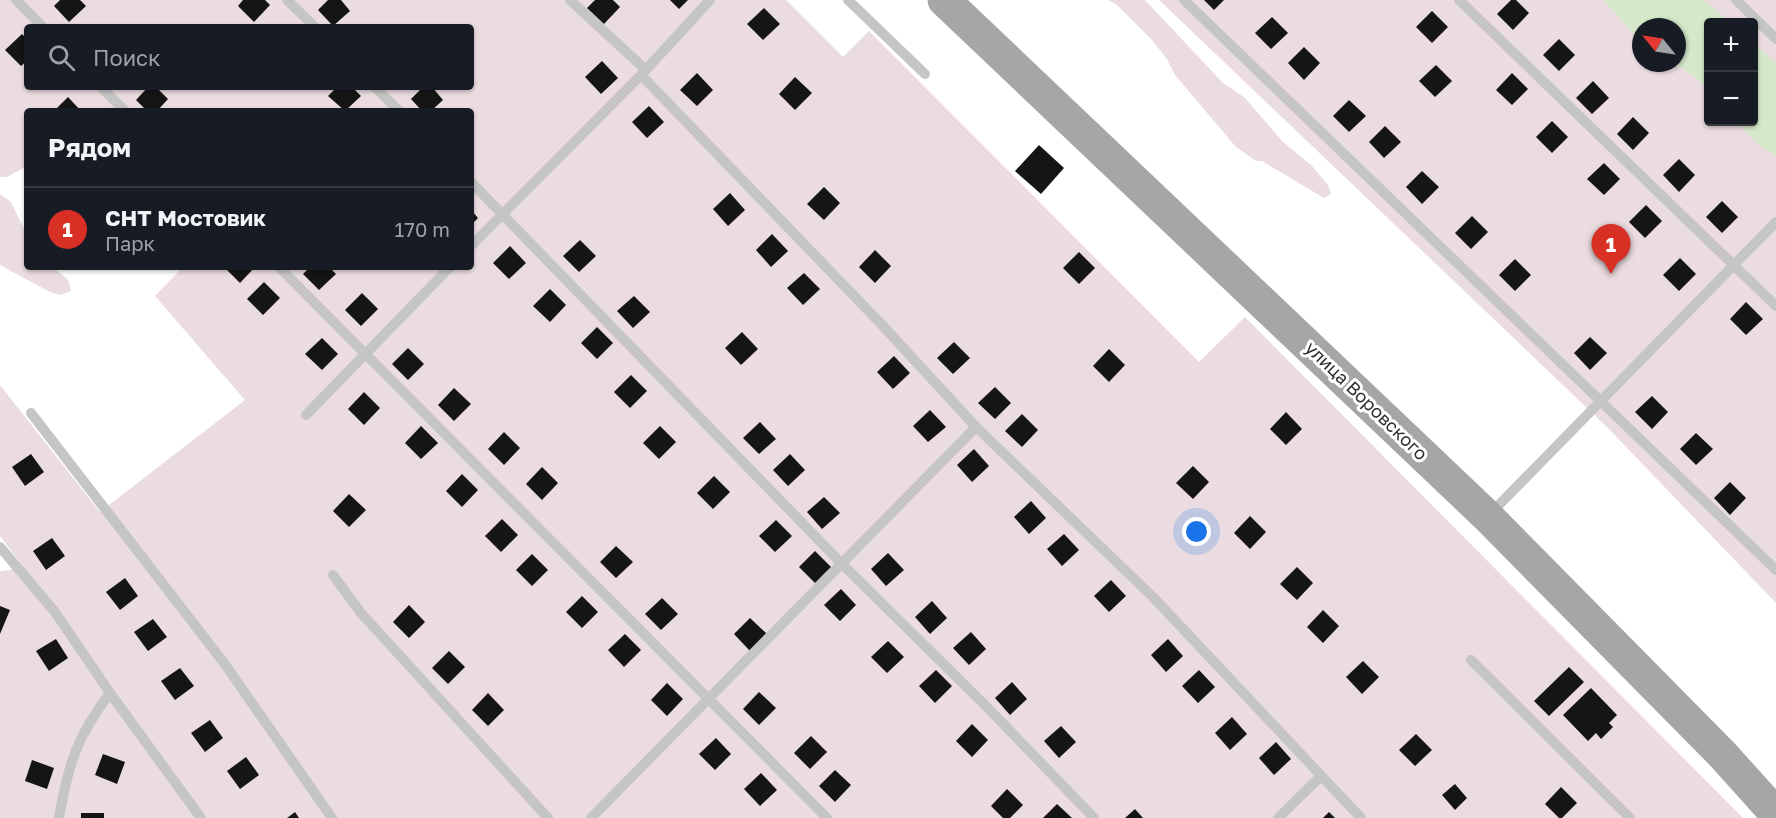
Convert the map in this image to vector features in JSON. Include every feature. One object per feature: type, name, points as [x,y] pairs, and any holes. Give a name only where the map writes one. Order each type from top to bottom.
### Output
[{"type":"main road","name":"улица Воровского","points":[[944,0],[1487,516],[1722,754],[1776,814]]},
{"type":"lane","points":[[287,0],[312,24]]},
{"type":"lane","points":[[570,0],[644,73],[976,427],[1153,597],[1361,818]]},
{"type":"lane","points":[[474,243],[644,73],[710,0]]},
{"type":"lane","points":[[848,0],[925,74]]},
{"type":"lane","points":[[1184,0],[1776,570]]},
{"type":"lane","points":[[1459,0],[1776,306]]},
{"type":"lane","points":[[1736,0],[1776,39]]},
{"type":"lane","points":[[22,2],[40,24]]},
{"type":"lane","points":[[104,90],[122,108]]},
{"type":"lane","points":[[378,90],[396,108]]},
{"type":"lane","points":[[474,186],[841,563],[987,706],[1095,818]]},
{"type":"lane","points":[[1487,516],[1776,222]]},
{"type":"lane","points":[[282,270],[827,818]]},
{"type":"lane","points":[[306,415],[447,270]]},
{"type":"lane","points":[[31,413],[224,663],[332,818]]},
{"type":"lane","points":[[591,818],[976,427]]},
{"type":"lane","points":[[0,547],[55,612],[110,693],[201,818]]},
{"type":"lane","points":[[333,575],[360,613],[548,818]]},
{"type":"lane","points":[[1471,660],[1630,818]]},
{"type":"lane","points":[[59,818],[66,780],[80,740],[94,714],[110,693]]},
{"type":"lane","points":[[1278,818],[1321,776]]},
{"type":"shaded area","points":[[0,0],[786,0],[843,57],[869,31],[1199,362],[1245,317],[1743,818],[0,818],[0,571],[10,570],[19,561],[0,536],[0,385],[100,512],[245,400],[155,296],[180,270],[474,270],[474,108],[24,108],[24,168],[7,177],[0,177]]},
{"type":"shaded area","points":[[1108,0],[1145,0],[1223,83],[1244,97],[1283,142],[1311,165],[1328,185],[1331,194],[1324,198],[1262,161],[1256,161],[1236,147],[1175,75],[1167,59],[1152,40],[1117,5]]},
{"type":"shaded area","points":[[1159,0],[1776,0],[1776,603],[1607,427]]},
{"type":"shaded area","points":[[1603,0],[1704,0],[1725,18],[1704,18],[1704,87],[1686,71],[1686,18],[1632,18],[1632,32]]},
{"type":"shaded area","points":[[1758,47],[1776,63],[1776,155],[1761,147],[1741,126],[1758,126]]},
{"type":"shaded area","points":[[0,194],[11,202],[24,229],[24,270],[56,270],[68,280],[71,291],[61,295],[50,292],[0,265]]},
{"type":"building","points":[[60,0],[80,0],[86,6],[69,22],[54,6]]},
{"type":"building","points":[[243,0],[265,0],[270,5],[254,22],[238,6]]},
{"type":"building","points":[[328,0],[341,0],[350,11],[335,24],[331,24],[318,10]]},
{"type":"building","points":[[595,0],[613,0],[620,7],[604,24],[587,8]]},
{"type":"building","points":[[670,0],[688,0],[679,9]]},
{"type":"building","points":[[1204,0],[1224,0],[1214,10]]},
{"type":"building","points":[[1511,0],[1516,0],[1529,13],[1513,30],[1497,14]]},
{"type":"building","points":[[764,8],[780,24],[763,40],[747,24]]},
{"type":"building","points":[[1432,11],[1448,27],[1432,43],[1416,27]]},
{"type":"building","points":[[1272,17],[1288,33],[1271,49],[1255,33]]},
{"type":"building","points":[[22,34],[24,36],[24,64],[21,66],[5,50]]},
{"type":"building","points":[[1559,39],[1575,55],[1559,71],[1543,55]]},
{"type":"building","points":[[1304,47],[1320,63],[1304,80],[1288,63]]},
{"type":"building","points":[[602,61],[618,78],[601,94],[585,77]]},
{"type":"building","points":[[1436,65],[1452,81],[1435,97],[1419,81]]},
{"type":"building","points":[[697,73],[713,90],[697,106],[680,90]]},
{"type":"building","points":[[1512,73],[1528,89],[1512,105],[1496,90]]},
{"type":"building","points":[[795,77],[812,93],[795,110],[779,94]]},
{"type":"building","points":[[1593,81],[1609,98],[1592,114],[1576,98]]},
{"type":"building","points":[[145,90],[159,90],[168,99],[160,108],[144,108],[136,100]]},
{"type":"building","points":[[334,90],[355,90],[361,96],[348,108],[342,108],[328,96]]},
{"type":"building","points":[[420,90],[435,90],[443,100],[434,108],[419,108],[411,99]]},
{"type":"building","points":[[68,97],[78,108],[57,108]]},
{"type":"building","points":[[1349,100],[1366,116],[1349,132],[1333,116]]},
{"type":"building","points":[[649,106],[664,122],[647,138],[632,122]]},
{"type":"building","points":[[1633,117],[1649,133],[1633,150],[1617,134]]},
{"type":"building","points":[[1552,121],[1568,137],[1552,153],[1536,137]]},
{"type":"building","points":[[1385,126],[1401,142],[1384,158],[1369,142]]},
{"type":"building","points":[[1039,145],[1064,168],[1041,194],[1015,171]]},
{"type":"building","points":[[1679,159],[1695,175],[1679,192],[1663,175]]},
{"type":"building","points":[[1604,163],[1620,179],[1604,195],[1587,179]]},
{"type":"building","points":[[1422,171],[1439,187],[1422,204],[1406,187]]},
{"type":"building","points":[[824,187],[840,203],[824,220],[807,204]]},
{"type":"building","points":[[730,193],[745,210],[728,226],[713,209]]},
{"type":"building","points":[[1722,201],[1738,217],[1722,233],[1706,217]]},
{"type":"building","points":[[1646,205],[1662,221],[1645,238],[1629,222]]},
{"type":"building","points":[[1472,216],[1488,232],[1471,249],[1455,233]]},
{"type":"building","points":[[772,234],[788,251],[771,267],[756,250]]},
{"type":"building","points":[[580,240],[596,256],[579,272],[563,256]]},
{"type":"building","points":[[510,246],[526,263],[509,279],[493,263]]},
{"type":"building","points":[[875,250],[891,266],[875,283],[859,267]]},
{"type":"building","points":[[1079,252],[1095,268],[1079,284],[1063,268]]},
{"type":"building","points":[[1680,258],[1696,274],[1679,291],[1663,275]]},
{"type":"building","points":[[1515,259],[1531,275],[1515,291],[1499,275]]},
{"type":"building","points":[[227,270],[252,270],[240,283]]},
{"type":"building","points":[[307,270],[332,270],[336,274],[319,290],[303,274]]},
{"type":"building","points":[[804,273],[820,289],[803,305],[787,288]]},
{"type":"building","points":[[264,282],[280,298],[263,315],[247,299]]},
{"type":"building","points":[[550,289],[566,305],[550,322],[533,306]]},
{"type":"building","points":[[362,293],[378,309],[361,326],[345,310]]},
{"type":"building","points":[[634,296],[650,312],[633,328],[617,311]]},
{"type":"building","points":[[1746,302],[1763,319],[1746,335],[1730,319]]},
{"type":"building","points":[[597,327],[613,343],[597,359],[581,343]]},
{"type":"building","points":[[742,332],[758,349],[741,365],[725,348]]},
{"type":"building","points":[[1590,337],[1607,353],[1590,370],[1574,353]]},
{"type":"building","points":[[322,338],[338,354],[322,370],[305,354]]},
{"type":"building","points":[[954,342],[970,358],[953,374],[937,358]]},
{"type":"building","points":[[408,348],[424,364],[408,380],[392,364]]},
{"type":"building","points":[[1109,349],[1125,365],[1109,382],[1093,366]]},
{"type":"building","points":[[894,356],[910,373],[893,389],[877,372]]},
{"type":"building","points":[[631,375],[647,391],[630,408],[614,392]]},
{"type":"building","points":[[995,387],[1011,403],[995,419],[978,403]]},
{"type":"building","points":[[454,388],[471,404],[454,421],[438,405]]},
{"type":"building","points":[[364,392],[380,408],[364,425],[348,409]]},
{"type":"building","points":[[1652,396],[1668,412],[1652,429],[1635,412]]},
{"type":"building","points":[[930,410],[946,427],[928,442],[913,426]]},
{"type":"building","points":[[1286,412],[1302,429],[1286,445],[1270,429]]},
{"type":"building","points":[[1022,414],[1038,430],[1022,447],[1005,431]]},
{"type":"building","points":[[760,422],[776,439],[759,454],[743,438]]},
{"type":"building","points":[[421,426],[438,443],[421,459],[405,443]]},
{"type":"building","points":[[660,426],[676,442],[659,459],[643,443]]},
{"type":"building","points":[[504,432],[520,448],[504,465],[488,449]]},
{"type":"building","points":[[1696,433],[1713,449],[1696,465],[1680,449]]},
{"type":"building","points":[[974,449],[989,466],[972,482],[957,465]]},
{"type":"building","points":[[31,454],[44,472],[25,486],[12,467]]},
{"type":"building","points":[[790,454],[805,470],[788,486],[773,470]]},
{"type":"building","points":[[1193,466],[1209,482],[1193,499],[1176,483]]},
{"type":"building","points":[[542,467],[558,483],[542,500],[526,484]]},
{"type":"building","points":[[462,474],[478,490],[462,507],[446,491]]},
{"type":"building","points":[[714,476],[730,492],[713,509],[697,493]]},
{"type":"building","points":[[1730,482],[1746,498],[1730,515],[1714,498]]},
{"type":"building","points":[[349,494],[366,510],[349,527],[333,511]]},
{"type":"building","points":[[824,497],[840,513],[822,529],[807,512]]},
{"type":"building","points":[[1031,501],[1046,518],[1029,534],[1014,517]]},
{"type":"building","points":[[1250,516],[1266,532],[1250,549],[1234,533]]},
{"type":"building","points":[[502,519],[518,535],[501,552],[485,536]]},
{"type":"building","points":[[776,520],[792,536],[775,552],[759,536]]},
{"type":"building","points":[[1064,534],[1079,550],[1062,566],[1047,549]]},
{"type":"building","points":[[52,538],[65,556],[46,570],[33,551]]},
{"type":"building","points":[[616,546],[633,562],[616,578],[600,562]]},
{"type":"building","points":[[815,551],[831,567],[815,583],[799,567]]},
{"type":"building","points":[[888,553],[904,570],[886,586],[871,569]]},
{"type":"building","points":[[532,554],[548,570],[532,586],[516,570]]},
{"type":"building","points":[[1297,567],[1313,583],[1297,600],[1280,584]]},
{"type":"building","points":[[125,578],[138,596],[120,610],[106,592]]},
{"type":"building","points":[[1111,580],[1126,596],[1109,612],[1094,596]]},
{"type":"building","points":[[841,589],[856,605],[840,621],[824,605]]},
{"type":"building","points":[[582,596],[598,612],[582,628],[566,612]]},
{"type":"building","points":[[662,598],[678,614],[661,630],[645,614]]},
{"type":"building","points":[[932,601],[947,618],[930,634],[915,617]]},
{"type":"building","points":[[409,605],[425,622],[409,638],[393,622]]},
{"type":"building","points":[[0,606],[10,610],[0,634]]},
{"type":"building","points":[[1323,610],[1339,626],[1323,643],[1307,627]]},
{"type":"building","points":[[750,618],[767,634],[750,651],[734,634]]},
{"type":"building","points":[[153,619],[167,637],[148,651],[134,632]]},
{"type":"building","points":[[971,632],[986,649],[969,665],[953,648]]},
{"type":"building","points":[[625,634],[641,650],[624,667],[608,650]]},
{"type":"building","points":[[56,639],[68,658],[49,671],[36,651]]},
{"type":"building","points":[[1168,639],[1183,656],[1166,672],[1151,655]]},
{"type":"building","points":[[888,641],[904,657],[887,673],[871,657]]},
{"type":"building","points":[[449,651],[465,667],[448,684],[432,668]]},
{"type":"building","points":[[1363,661],[1379,677],[1362,694],[1346,677]]},
{"type":"building","points":[[1569,667],[1584,682],[1549,716],[1534,701]]},
{"type":"building","points":[[180,668],[194,686],[175,700],[161,681]]},
{"type":"building","points":[[936,670],[952,686],[935,703],[919,686]]},
{"type":"building","points":[[1199,670],[1215,687],[1198,703],[1182,686]]},
{"type":"building","points":[[1012,682],[1027,699],[1010,715],[995,698]]},
{"type":"building","points":[[667,683],[683,699],[667,716],[651,700]]},
{"type":"building","points":[[1591,688],[1617,715],[1609,723],[1613,727],[1601,739],[1596,733],[1588,741],[1563,715]]},
{"type":"building","points":[[759,692],[776,708],[759,725],[743,709]]},
{"type":"building","points":[[488,693],[504,710],[488,726],[472,710]]},
{"type":"building","points":[[1232,717],[1247,734],[1230,750],[1215,733]]},
{"type":"building","points":[[210,720],[223,738],[205,752],[191,733]]},
{"type":"building","points":[[972,724],[988,740],[972,757],[956,741]]},
{"type":"building","points":[[1061,726],[1076,742],[1059,758],[1044,741]]},
{"type":"building","points":[[1416,734],[1432,750],[1415,766],[1399,750]]},
{"type":"building","points":[[811,736],[827,752],[810,769],[794,753]]},
{"type":"building","points":[[716,738],[731,754],[715,770],[699,754]]},
{"type":"building","points":[[1276,742],[1291,759],[1274,775],[1259,758]]},
{"type":"building","points":[[103,754],[125,762],[117,784],[95,775]]},
{"type":"building","points":[[246,757],[259,775],[240,789],[227,771]]},
{"type":"building","points":[[32,760],[54,768],[47,789],[25,781]]},
{"type":"building","points":[[835,770],[851,785],[835,802],[819,786]]},
{"type":"building","points":[[761,773],[777,790],[760,806],[744,789]]},
{"type":"building","points":[[1455,784],[1467,798],[1455,810],[1442,795]]},
{"type":"building","points":[[1561,787],[1577,803],[1562,818],[1559,818],[1545,804]]},
{"type":"building","points":[[1007,789],[1023,805],[1010,818],[1003,818],[991,806]]},
{"type":"building","points":[[1057,804],[1072,818],[1043,818]]},
{"type":"building","points":[[1135,809],[1143,818],[1125,818]]},
{"type":"building","points":[[295,812],[299,818],[287,818]]},
{"type":"building","points":[[1329,812],[1335,818],[1323,818]]},
{"type":"building","points":[[81,813],[104,813],[104,818],[81,818]]},
{"type":"place","name":"СНТ Мостовик","points":[[1611,274]]}]
